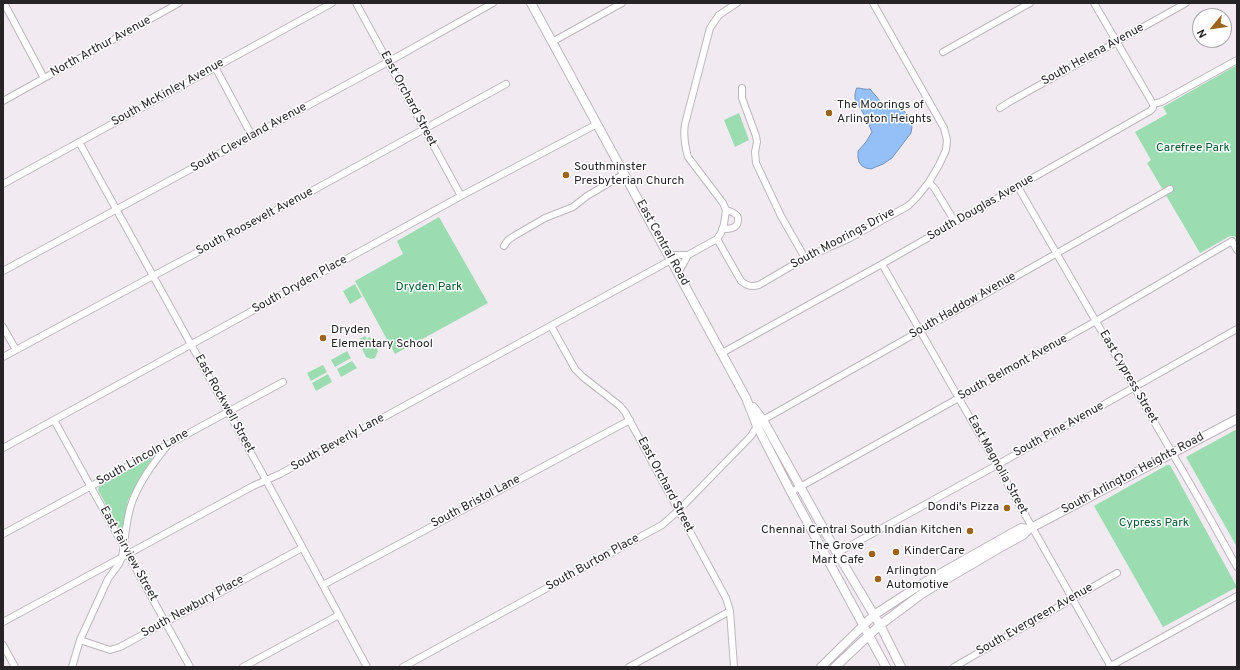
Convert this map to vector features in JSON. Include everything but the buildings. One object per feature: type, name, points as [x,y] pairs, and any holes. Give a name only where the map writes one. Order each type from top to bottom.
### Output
[{"type":"main road","name":"East Central Road","points":[[531,3],[746,398],[800,487],[880,625],[901,667]]},
{"type":"main road","name":"South Arlington Heights Road","points":[[835,667],[880,625],[923,593],[1024,535],[1030,528],[1237,419]]},
{"type":"main road","name":"East Central Road","points":[[760,423],[791,492],[886,667]]},
{"type":"main road","name":"South Arlington Heights Road","points":[[822,667],[874,615],[914,588],[1021,528],[1030,528]]},
{"type":"street","points":[[4,3],[44,78]]},
{"type":"street","name":"North Arthur Avenue","points":[[3,101],[179,3]]},
{"type":"street","name":"South McKinley Avenue","points":[[3,184],[332,3]]},
{"type":"street","name":"East Orchard Street","points":[[356,3],[461,196]]},
{"type":"street","name":"South Cleveland Avenue","points":[[3,271],[388,62],[493,3]]},
{"type":"street","points":[[552,42],[622,3]]},
{"type":"street","points":[[722,229],[730,229],[735,227],[738,223],[738,217],[735,213],[726,210],[719,198],[688,157],[684,132],[710,28],[719,15],[737,3]]},
{"type":"street","name":"South Moorings Drive","points":[[717,239],[741,281],[753,287],[805,258],[848,239],[908,206],[929,182],[946,150],[947,140],[944,128],[873,3]]},
{"type":"street","points":[[943,52],[1030,3]]},
{"type":"street","points":[[1094,3],[1153,104]]},
{"type":"street","name":"South Helena Avenue","points":[[1000,108],[1186,3]]},
{"type":"street","name":"South Douglas Avenue","points":[[722,354],[1150,112],[1153,108],[1153,104],[1161,102],[1237,60]]},
{"type":"street","points":[[215,67],[252,136]]},
{"type":"street","name":"South Roosevelt Avenue","points":[[3,357],[290,204],[506,84]]},
{"type":"street","points":[[742,88],[742,98],[756,136],[756,162],[782,216],[805,258]]},
{"type":"street","name":"South Dryden Place","points":[[3,448],[461,196],[597,124]]},
{"type":"street","name":"East Rockwell Street","points":[[79,142],[266,480],[367,667]]},
{"type":"street","points":[[504,246],[514,236],[545,218],[573,207],[587,196],[624,174]]},
{"type":"street","points":[[929,182],[935,189],[955,222]]},
{"type":"street","name":"East Cypress Street","points":[[1018,187],[1237,567]]},
{"type":"street","name":"South Haddow Avenue","points":[[760,423],[1056,252],[1170,189]]},
{"type":"street","points":[[670,258],[688,256],[717,239],[722,229],[726,210]]},
{"type":"street","name":"South Belmont Avenue","points":[[791,492],[1096,321],[1232,241],[1237,250]]},
{"type":"street","points":[[678,273],[688,256]]},
{"type":"street","name":"South Beverly Lane","points":[[3,622],[253,486],[280,474],[551,326],[670,258]]},
{"type":"street","name":"East Magnolia Street","points":[[882,264],[997,465],[1030,528],[1073,598],[1110,667]]},
{"type":"street","name":"East Orchard Street","points":[[551,326],[575,369],[620,406],[625,412],[679,510],[726,598],[730,611],[734,667]]},
{"type":"street","points":[[3,327],[16,350]]},
{"type":"street","name":"South Pine Avenue","points":[[837,553],[997,465],[1237,329]]},
{"type":"street","name":"South Lincoln Lane","points":[[3,534],[283,382]]},
{"type":"street","name":"East Fairview Street","points":[[54,420],[124,547]]},
{"type":"street","name":"South Bristol Lane","points":[[323,585],[630,420]]},
{"type":"street","name":"South Burton Place","points":[[404,667],[662,525],[679,510],[751,436],[760,423]]},
{"type":"street","points":[[72,667],[80,640],[109,578],[125,555],[124,547],[131,506],[137,490],[143,478],[169,444]]},
{"type":"street","name":"South Newbury Place","points":[[80,640],[110,650],[115,649],[302,548]]},
{"type":"street","name":"East Fairview Street","points":[[125,555],[190,667]]},
{"type":"street","points":[[101,568],[109,578]]},
{"type":"street","name":"South Evergreen Avenue","points":[[954,667],[1117,573]]},
{"type":"street","points":[[1110,667],[1237,596]]},
{"type":"street","points":[[629,667],[730,611]]},
{"type":"street","points":[[243,667],[339,615]]},
{"type":"street","points":[[3,645],[15,667]]},
{"type":"green space","name":"Carefree Park","points":[[1237,65],[1237,237],[1230,236],[1200,253],[1147,163],[1151,160],[1135,132],[1167,114],[1163,107]]},
{"type":"green space","points":[[739,113],[749,140],[735,147],[724,120]]},
{"type":"green space","name":"Dryden Park","points":[[439,217],[488,303],[395,354],[355,281],[403,254],[397,241]]},
{"type":"green space","points":[[355,284],[362,297],[350,304],[343,291]]},
{"type":"green space","points":[[365,336],[367,339],[370,337],[378,351],[375,358],[371,359],[366,357],[359,343],[362,342],[360,339]]},
{"type":"green space","points":[[347,351],[351,358],[335,367],[331,360]]},
{"type":"green space","points":[[352,361],[357,368],[341,377],[337,369]]},
{"type":"green space","points":[[323,365],[327,372],[311,381],[307,373]]},
{"type":"green space","points":[[328,374],[332,382],[316,391],[312,383]]},
{"type":"green space","points":[[1237,429],[1237,547],[1186,457]]},
{"type":"green space","points":[[150,457],[152,458],[128,500],[122,534],[98,490],[99,487]]},
{"type":"green space","name":"Cypress Park","points":[[1167,465],[1170,465],[1237,587],[1163,627],[1094,506]]},
{"type":"water","points":[[857,88],[870,89],[881,102],[904,111],[910,117],[912,127],[911,133],[892,158],[871,169],[862,166],[858,157],[858,151],[872,132],[855,99]]},
{"type":"place","name":"The Moorings of Arlington Heights","points":[[829,113]]},
{"type":"place","name":"Southminster Presbyterian Church","points":[[566,175]]},
{"type":"place","name":"Dryden Elementary School","points":[[323,338]]},
{"type":"place","name":"Dondi's Pizza","points":[[1007,508]]},
{"type":"place","name":"Chennai Central South Indian Kitchen","points":[[970,531]]},
{"type":"place","name":"KinderCare","points":[[896,552]]},
{"type":"place","name":"The Grove Mart Cafe","points":[[872,554]]},
{"type":"place","name":"Arlington Automotive","points":[[878,579]]}]
